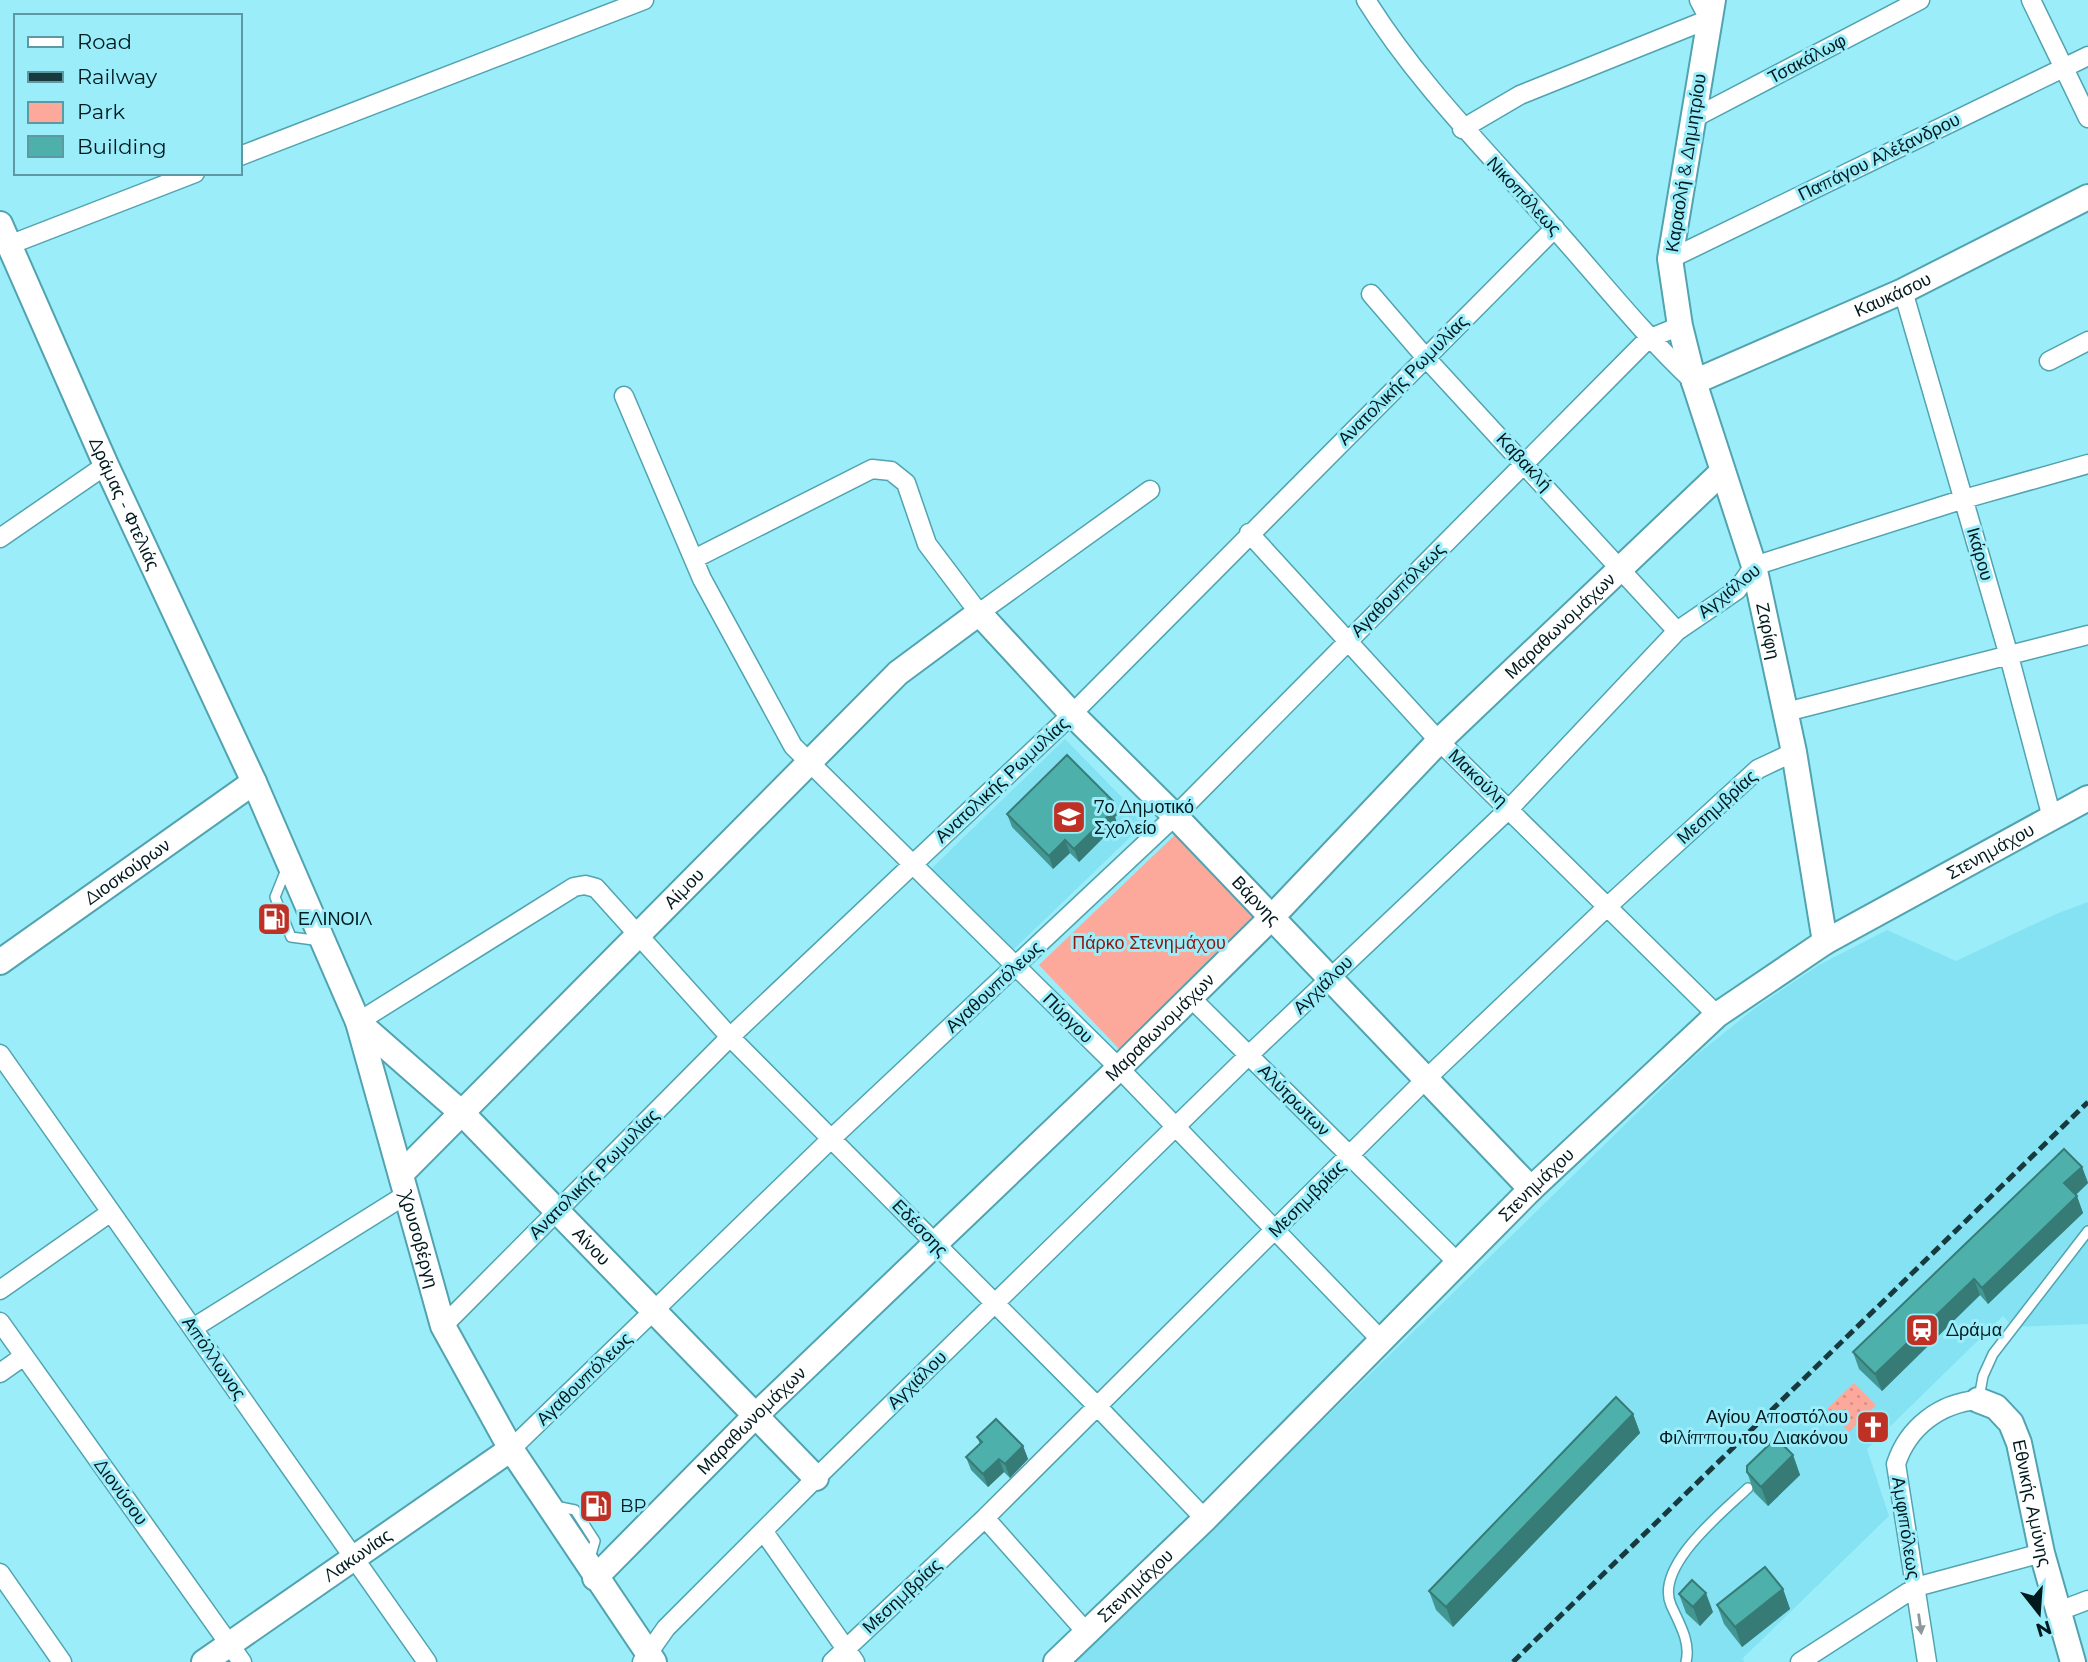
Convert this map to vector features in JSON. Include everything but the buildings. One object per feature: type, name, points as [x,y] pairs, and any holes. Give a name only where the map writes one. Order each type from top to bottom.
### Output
[{"type":"street","points":[[242,155],[644,0]]},
{"type":"street","name":"Νικοπόλεως","points":[[1366,0],[1386,32],[1462,129],[1555,229],[1648,339],[1694,382]]},
{"type":"street","name":"Τσακάλωφ","points":[[1694,118],[1920,0]]},
{"type":"street","points":[[2032,0],[2088,118]]},
{"type":"street","points":[[1462,129],[1520,95],[1707,6]]},
{"type":"street","name":"Καραολή & Δημητρίου","points":[[1680,326],[1670,258],[1694,118],[1707,6]]},
{"type":"street","name":"Παπάγου Αλέξανδρου","points":[[1670,258],[2088,56]]},
{"type":"street","points":[[5,234],[189,175]]},
{"type":"street","name":"Καυκάσου","points":[[1694,382],[1903,291],[2088,197]]},
{"type":"street","name":"Ανατολικής Ρωμυλίας","points":[[443,1326],[730,1037],[1072,715],[1249,533],[1555,229]]},
{"type":"street","name":"Δράμας - Φτελιάς","points":[[5,234],[106,465],[254,782]]},
{"type":"street","name":"Ικάρου","points":[[1903,291],[2009,656],[2052,818]]},
{"type":"street","name":"Καβακλή","points":[[1371,294],[1426,358],[1677,631]]},
{"type":"street","points":[[1648,339],[1680,326]]},
{"type":"street","name":"Ζαρίφη","points":[[1680,326],[1694,382],[1754,566],[1794,752],[1825,942]]},
{"type":"street","name":"Αγαθουπόλεως","points":[[511,1449],[832,1138],[1175,816],[1648,339]]},
{"type":"street","points":[[2049,361],[2088,341]]},
{"type":"street","name":"Πύργου","points":[[624,396],[694,559],[793,746],[1119,1069],[1381,1340]]},
{"type":"street","name":"Αγχιάλου","points":[[648,1659],[666,1628],[816,1478],[1174,1127],[1510,808],[1677,631],[1737,590],[1754,566],[1964,499],[2088,464]]},
{"type":"street","points":[[0,538],[106,465]]},
{"type":"street","points":[[694,559],[872,469],[891,471],[906,483],[927,544],[979,613],[1150,490]]},
{"type":"street","name":"Μαραθωνομάχων","points":[[592,1572],[1119,1069],[1272,917],[1440,741],[1620,566],[1722,472]]},
{"type":"street","name":"Μακούλη","points":[[1249,533],[1440,741],[1717,1015]]},
{"type":"street","name":"Βάρνης","points":[[979,613],[1072,715],[1175,816],[1531,1189]]},
{"type":"street","name":"Αίμου","points":[[404,1184],[463,1114],[808,761],[898,673],[979,613]]},
{"type":"street","points":[[1786,712],[2088,635]]},
{"type":"street","name":"Μεσημβρίας","points":[[832,1662],[850,1655],[1097,1405],[1427,1078],[1608,906],[1758,769],[1794,752]]},
{"type":"street","name":"Χρυσοβέργη","points":[[254,782],[358,1022],[443,1326],[511,1449],[648,1659]]},
{"type":"street","name":"Διοσκούρων","points":[[0,962],[254,782]]},
{"type":"street","name":"Στενημάχου","points":[[1056,1662],[1205,1519],[1531,1189],[1717,1015],[1825,942],[2088,798]]},
{"type":"street","name":"Εδέσσης","points":[[358,1022],[580,885],[591,885],[600,891],[637,936],[730,1037],[1097,1405],[1205,1519]]},
{"type":"street","name":"Αλύτρωτων","points":[[1190,998],[1457,1262]]},
{"type":"street","name":"Αίνου","points":[[358,1022],[463,1114],[816,1478]]},
{"type":"street","name":"Απόλλωνος","points":[[0,1054],[427,1662]]},
{"type":"street","points":[[193,1328],[404,1184]]},
{"type":"street","points":[[0,1290],[111,1212]]},
{"type":"street","name":"Διονύσου","points":[[0,1322],[236,1653]]},
{"type":"street","points":[[0,1373],[24,1356]]},
{"type":"street","name":"Εθνικής Αμύνης","points":[[1979,1400],[1996,1407],[2011,1423],[2019,1443],[2042,1553],[2073,1662]]},
{"type":"street","name":"Αμφιπόλεως","points":[[1927,1662],[1896,1464],[1902,1446],[1937,1411],[1957,1402],[1979,1400]]},
{"type":"street","name":"Λακωνίας","points":[[204,1662],[236,1653],[354,1558],[511,1449]]},
{"type":"street","points":[[985,1518],[1087,1633]]},
{"type":"street","points":[[764,1532],[850,1655]]},
{"type":"street","points":[[1800,1662],[1916,1587],[2042,1553]]},
{"type":"street","points":[[0,1573],[62,1662]]},
{"type":"street","points":[[2059,1611],[2088,1600]]},
{"type":"lane","points":[[1979,1400],[1983,1376],[1993,1354],[2088,1231]]},
{"type":"lane","points":[[1686,1662],[1688,1644],[1669,1598],[1672,1575],[1701,1532],[1748,1488]]},
{"type":"shaded area","points":[[1065,739],[1146,822],[1010,953],[930,870]]},
{"type":"shaded area","points":[[2088,902],[2088,1324],[2013,1327],[2003,1316],[1867,1449],[1889,1516],[1743,1658],[1744,1662],[1076,1662],[1694,1057],[1755,1008],[1819,965],[1887,930],[1956,961],[2056,914]]},
{"type":"green space","name":"Πάρκο Στενημάχου","points":[[1176,834],[1260,921],[1122,1052],[1039,965]]},
{"type":"green space","points":[[1854,1383],[1876,1405],[1849,1432],[1827,1409]]},
{"type":"railway","points":[[1513,1662],[2088,1102]]},
{"type":"place","name":"7ο Δημοτικό Σχολείο","points":[[1069,817]]},
{"type":"place","name":"ΕΛΙΝΟΙΛ","points":[[274,919]]},
{"type":"place","name":"Δράμα","points":[[1922,1330]]},
{"type":"place","name":"Αγίου Αποστόλου Φιλίππου του Διακόνου","points":[[1873,1427]]},
{"type":"place","name":"BP","points":[[596,1506]]}]
